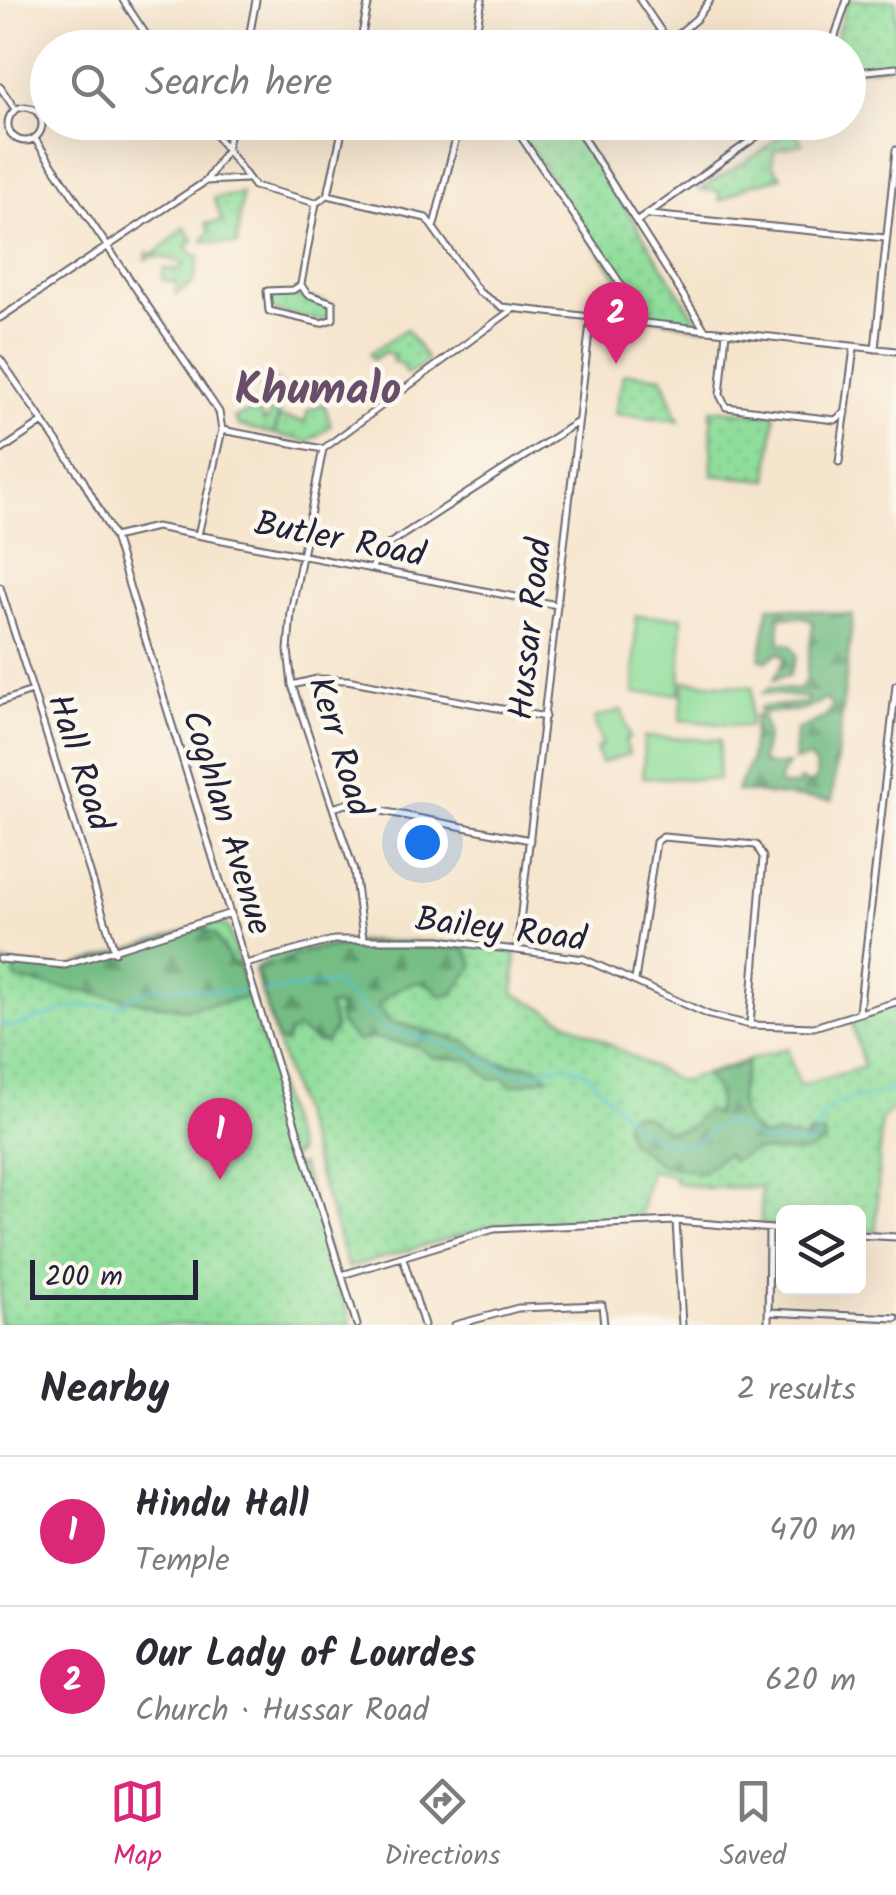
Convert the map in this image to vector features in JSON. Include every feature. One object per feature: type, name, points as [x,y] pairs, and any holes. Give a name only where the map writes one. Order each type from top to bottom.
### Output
[{"type":"street","points":[[123,0],[143,30]]},
{"type":"street","points":[[251,30],[256,0]]},
{"type":"street","points":[[366,30],[369,0]]},
{"type":"street","points":[[476,30],[482,0]]},
{"type":"street","points":[[640,0],[657,30]]},
{"type":"street","points":[[681,30],[710,0]]},
{"type":"street","points":[[837,30],[847,0]]},
{"type":"street","points":[[866,71],[896,68]]},
{"type":"street","points":[[0,88],[14,110]]},
{"type":"street","points":[[30,107],[14,110],[7,121],[10,134],[22,142],[30,140]]},
{"type":"street","points":[[36,140],[214,403],[222,430],[198,535]]},
{"type":"street","points":[[218,140],[247,180]]},
{"type":"street","points":[[0,318],[206,181],[226,152],[228,140]]},
{"type":"street","points":[[301,285],[293,290],[268,292],[268,311],[321,322],[332,319],[330,300],[307,294],[301,285],[316,203],[328,195],[340,140]]},
{"type":"street","points":[[434,226],[456,140]]},
{"type":"street","points":[[523,140],[626,292],[631,320]]},
{"type":"street","points":[[585,140],[640,220],[705,330]]},
{"type":"street","points":[[640,220],[752,140]]},
{"type":"street","points":[[874,349],[896,150]]},
{"type":"street","points":[[206,181],[247,180],[316,203]]},
{"type":"street","points":[[328,195],[426,218],[479,292],[513,310],[591,315],[896,351]]},
{"type":"street","points":[[650,215],[885,238]]},
{"type":"street","points":[[222,430],[324,449],[513,310]]},
{"type":"street","name":"Hussar Road","points":[[517,947],[591,315]]},
{"type":"street","points":[[726,332],[720,395],[726,407],[835,420],[846,412]]},
{"type":"street","points":[[839,462],[854,348]]},
{"type":"street","name":"Coghlan Avenue","points":[[0,359],[114,536],[357,1325]]},
{"type":"street","points":[[0,451],[44,422]]},
{"type":"street","points":[[372,569],[378,551],[576,422]]},
{"type":"street","name":"Kerr Road","points":[[324,449],[289,628],[292,685],[358,885],[363,938]]},
{"type":"street","name":"Butler Road","points":[[114,536],[156,527],[558,605]]},
{"type":"street","name":"Hall Road","points":[[0,587],[115,952]]},
{"type":"street","points":[[292,685],[318,679],[347,680],[545,716]]},
{"type":"street","points":[[859,1012],[896,685]]},
{"type":"street","points":[[0,702],[32,691]]},
{"type":"street","points":[[333,808],[346,804],[530,840]]},
{"type":"street","points":[[634,980],[656,842],[667,838],[756,845],[763,857],[750,1024]]},
{"type":"street","points":[[0,958],[57,967],[230,913]]},
{"type":"street","name":"Bailey Road","points":[[246,964],[319,943],[363,938],[517,947],[584,959],[709,1015],[796,1029],[896,1002]]},
{"type":"street","points":[[342,1275],[491,1229],[676,1221],[776,1229]]},
{"type":"street","points":[[676,1221],[682,1325]]},
{"type":"street","points":[[768,1325],[770,1228]]},
{"type":"street","points":[[866,1236],[896,1238]]},
{"type":"street","points":[[403,1258],[424,1325]]},
{"type":"street","points":[[455,1325],[518,1308],[602,1305],[604,1325]]},
{"type":"street","points":[[768,1312],[896,1318]]},
{"type":"green space","points":[[848,0],[896,0],[896,65],[866,69],[866,30],[838,30]]},
{"type":"green space","points":[[524,140],[582,140],[702,328],[631,313],[627,292]]},
{"type":"green space","points":[[775,140],[800,140],[802,144],[774,150],[772,165],[782,177],[750,185],[720,201],[719,191],[699,190]]},
{"type":"green space","points":[[242,194],[237,245],[203,241],[210,230],[206,224],[222,221],[214,198]]},
{"type":"green space","points":[[185,227],[194,242],[189,241],[188,250],[199,257],[193,283],[176,294],[177,282],[162,280],[164,269],[180,269],[183,262],[154,256],[146,259],[147,252],[155,254]]},
{"type":"green space","points":[[269,295],[325,302],[330,316],[319,321],[270,310]]},
{"type":"green space","points":[[406,329],[428,361],[407,375],[401,364],[392,361],[394,356],[385,352],[373,360],[370,353]]},
{"type":"green space","points":[[623,375],[662,377],[679,421],[615,414]]},
{"type":"green space","points":[[255,376],[273,378],[283,388],[274,434],[239,426],[234,418],[259,409],[263,421],[269,419],[269,403]]},
{"type":"green space","points":[[324,404],[331,426],[308,442],[275,434],[279,417],[305,422],[308,410]]},
{"type":"green space","points":[[711,409],[775,415],[768,480],[712,475]]},
{"type":"green space","points":[[769,606],[853,615],[832,801],[736,791],[750,762],[755,715],[763,717],[767,735],[761,762],[773,766],[788,764],[778,781],[782,786],[797,786],[800,780],[811,784],[817,778],[815,765],[809,758],[794,761],[796,730],[826,717],[832,705],[825,699],[804,710],[761,713],[759,708],[806,703],[808,698],[763,693],[770,688],[799,690],[806,680],[813,622],[804,617],[779,617],[780,643],[791,645],[797,656],[789,676],[773,680],[785,659],[779,652],[766,661],[760,658]]},
{"type":"green space","points":[[636,616],[682,617],[680,694],[634,693]]},
{"type":"green space","points":[[684,681],[753,687],[749,727],[680,720]]},
{"type":"green space","points":[[622,710],[630,738],[625,740],[629,754],[601,763],[596,748],[602,746],[594,718]]},
{"type":"green space","points":[[644,737],[720,740],[718,780],[643,777]]},
{"type":"green space","points":[[215,922],[228,927],[297,1153],[288,1160],[290,1166],[301,1165],[352,1325],[0,1325],[0,962],[58,971]]},
{"type":"green space","points":[[202,927],[215,935],[232,963],[240,964],[247,998],[183,1009],[16,980],[14,973],[18,965],[68,969]]},
{"type":"green space","points":[[360,941],[433,942],[516,951],[514,993],[680,1082],[787,1048],[799,1086],[864,1067],[851,1020],[896,1006],[896,1105],[881,1120],[876,1231],[866,1230],[866,1205],[776,1205],[776,1225],[761,1224],[761,1187],[706,1188],[674,1182],[675,1176],[650,1170],[639,1218],[496,1225],[348,1268],[254,970],[276,956]]},
{"type":"green space","points":[[361,943],[466,949],[474,965],[453,994],[443,997],[426,982],[418,982],[399,988],[378,1006],[390,1021],[467,1042],[495,1062],[536,1066],[549,1077],[511,1086],[504,1078],[490,1079],[470,1060],[432,1057],[419,1047],[375,1038],[356,1041],[340,1024],[338,1006],[328,1006],[335,1028],[326,1042],[317,1042],[297,1029],[288,1034],[287,1042],[277,1041],[257,970],[305,952]]},
{"type":"green space","points":[[748,1062],[740,1095],[746,1121],[764,1137],[780,1134],[803,1139],[810,1133],[824,1134],[825,1142],[805,1153],[754,1150],[732,1161],[726,1154],[702,1172],[661,1165],[629,1140],[624,1121],[631,1113],[644,1115],[667,1131],[688,1129],[705,1110],[716,1114],[719,1094],[705,1076]]},
{"type":"waterway","points":[[263,992],[333,983],[387,1030],[450,1045],[511,1072],[532,1074],[563,1064],[585,1072],[637,1128],[658,1140],[692,1145],[725,1121],[763,1141],[810,1145],[822,1119],[839,1102],[896,1086]]},
{"type":"waterway","points":[[0,1023],[12,1027],[79,1006],[119,1006],[134,995],[163,987],[243,992]]},
{"type":"place","name":"Our Lady of Lourdes","points":[[616,364]]},
{"type":"place","name":"Hindu Hall","points":[[220,1180]]},
{"type":"district","name":"Khumalo","points":[[318,388]]}]
